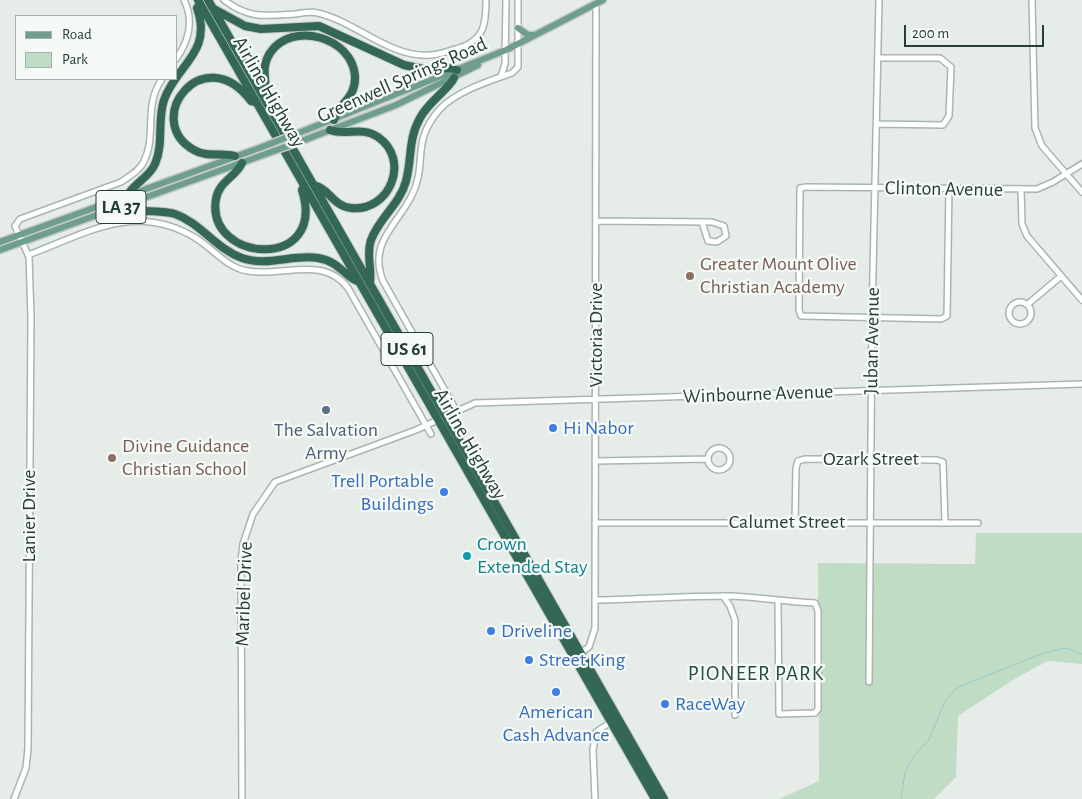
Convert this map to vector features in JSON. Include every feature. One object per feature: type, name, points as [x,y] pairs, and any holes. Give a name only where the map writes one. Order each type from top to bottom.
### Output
[{"type":"highway","name":"Airline Highway","points":[[208,0],[304,186],[437,419],[507,531]]},
{"type":"highway","name":"Airline Highway","points":[[199,2],[314,186],[370,282],[445,415],[507,531],[659,797]]},
{"type":"highway","points":[[178,79],[194,56],[200,39],[201,26],[197,8],[199,2]]},
{"type":"highway","points":[[214,9],[245,26],[261,29],[319,26],[409,67],[456,74],[452,83],[429,104],[415,127],[410,145],[405,187],[376,229],[370,242],[368,258],[370,282]]},
{"type":"highway","points":[[235,156],[228,154],[203,154],[186,144],[179,135],[174,121],[177,100],[184,90],[194,82],[214,77],[230,81],[251,101],[260,100],[266,91],[264,68],[273,49],[288,39],[300,36],[322,38],[341,49],[351,62],[354,71],[352,93],[346,103],[336,112],[334,120]]},
{"type":"highway","points":[[128,196],[130,190],[149,175],[156,162],[165,98],[177,80]]},
{"type":"highway","points":[[314,186],[320,187],[337,203],[356,208],[377,202],[392,183],[394,160],[389,148],[382,140],[363,131],[337,133],[330,130]]},
{"type":"highway","points":[[242,163],[240,169],[222,185],[216,199],[216,209],[217,218],[224,231],[246,247],[261,250],[275,249],[288,244],[296,237],[304,225],[306,214],[302,190],[304,186]]},
{"type":"highway","points":[[119,208],[124,211],[154,210],[177,215],[198,226],[224,248],[242,258],[259,261],[305,257],[321,258],[334,264],[353,280],[359,281]]},
{"type":"main road","name":"Greenwell Springs Road","points":[[0,250],[330,130],[456,74],[599,2]]},
{"type":"main road","points":[[518,28],[528,35],[534,36]]},
{"type":"main road","name":"Greenwell Springs Road","points":[[0,242],[19,233],[128,196],[456,74]]},
{"type":"street","points":[[178,56],[188,40],[190,23],[188,8],[184,0]]},
{"type":"street","name":"Airline Highway","points":[[224,0],[238,11],[260,17],[316,12],[338,19],[396,49],[413,55],[432,56],[473,43],[481,32],[486,20],[486,0]]},
{"type":"street","points":[[501,77],[504,72],[506,50],[506,0]]},
{"type":"street","points":[[456,410],[383,281],[378,259],[386,234],[413,195],[418,179],[420,144],[432,119],[442,107],[459,95],[512,73],[518,67],[518,0]]},
{"type":"street","name":"Juban Avenue","points":[[869,682],[872,317],[879,0]]},
{"type":"street","points":[[1032,0],[1035,128],[1042,146],[1064,174],[1082,192]]},
{"type":"street","name":"Victoria Drive","points":[[578,655],[589,647],[593,639],[595,600],[596,221],[599,2]]},
{"type":"street","points":[[877,124],[943,125],[949,116],[950,67],[947,62],[940,58],[879,58]]},
{"type":"street","points":[[19,233],[15,226],[20,219],[121,182],[135,172],[144,162],[147,153],[150,106],[162,80]]},
{"type":"street","name":"Clinton Avenue","points":[[872,317],[801,316],[799,310],[800,188],[806,186],[1037,189],[1053,182],[1082,164]]},
{"type":"street","points":[[872,317],[942,318],[946,316],[949,188]]},
{"type":"street","points":[[1020,190],[1022,224],[1026,236],[1082,300]]},
{"type":"street","name":"Airline Highway","points":[[28,255],[126,221],[144,220],[178,228],[198,240],[226,263],[248,271],[309,268],[333,274],[348,288],[432,434]]},
{"type":"street","points":[[596,221],[702,222],[720,224],[726,230],[726,236],[717,242],[708,240],[702,222]]},
{"type":"street","name":"Lanier Drive","points":[[14,799],[21,784],[28,748],[31,268],[24,242],[19,233]]},
{"type":"street","points":[[1028,304],[1060,277]]},
{"type":"street","points":[[1019,302],[1028,304],[1032,312],[1029,320],[1021,324],[1013,321],[1009,314],[1012,306],[1019,302]]},
{"type":"street","name":"Winbourne Avenue","points":[[437,419],[475,403],[491,402],[1082,384]]},
{"type":"street","name":"Maribel Drive","points":[[242,799],[241,561],[243,544],[253,514],[275,482],[426,425],[437,419]]},
{"type":"street","points":[[719,448],[726,452],[729,459],[726,467],[719,470],[711,467],[708,459],[711,452],[719,448]]},
{"type":"street","points":[[596,461],[708,459]]},
{"type":"street","name":"Ozark Street","points":[[795,522],[796,468],[798,461],[805,459],[937,460],[943,462],[945,522]]},
{"type":"street","name":"Calumet Street","points":[[595,523],[978,523]]},
{"type":"street","points":[[595,600],[723,596],[778,602],[815,603],[818,611],[818,709],[815,713],[779,714],[778,602]]},
{"type":"street","points":[[723,596],[730,606],[735,620],[735,715]]},
{"type":"street","points":[[595,799],[593,750],[596,732],[615,721]]},
{"type":"green space","points":[[976,533],[1082,533],[1082,664],[1048,661],[1016,678],[958,716],[956,777],[934,799],[779,799],[819,781],[818,563],[975,564]]},
{"type":"waterway","points":[[901,799],[905,773],[913,757],[929,740],[945,701],[958,687],[1044,653],[1066,648],[1082,654]]},
{"type":"place","name":"Greater Mount Olive Christian Academy","points":[[690,276]]},
{"type":"place","name":"The Salvation Army","points":[[326,410]]},
{"type":"place","name":"Hi Nabor","points":[[553,428]]},
{"type":"place","name":"Divine Guidance Christian School","points":[[112,458]]},
{"type":"place","name":"Trell Portable Buildings","points":[[444,492]]},
{"type":"place","name":"Crown Extended Stay","points":[[467,556]]},
{"type":"place","name":"Driveline","points":[[491,631]]},
{"type":"place","name":"Street King","points":[[529,660]]},
{"type":"place","name":"American Cash Advance","points":[[556,692]]},
{"type":"place","name":"RaceWay","points":[[665,704]]},
{"type":"district","name":"PIONEER PARK","points":[[756,674]]}]
